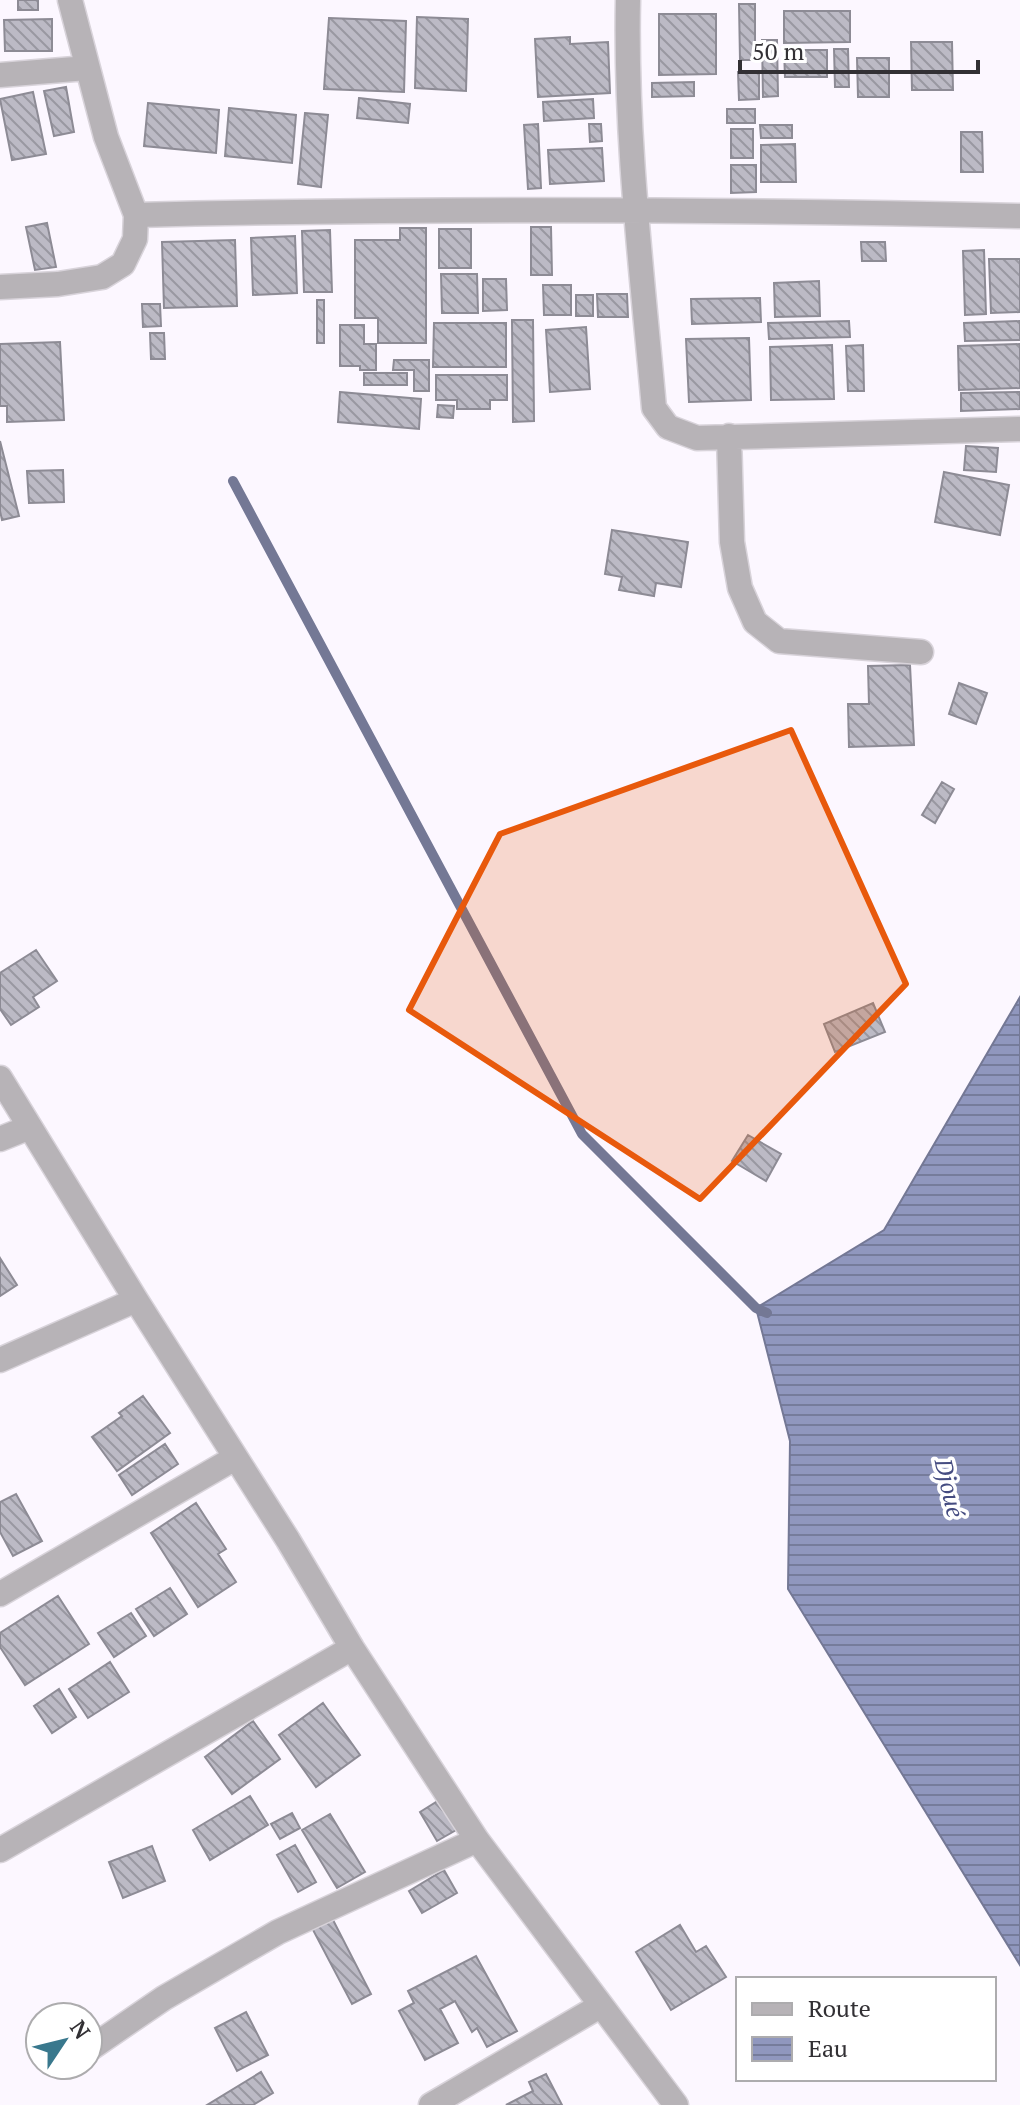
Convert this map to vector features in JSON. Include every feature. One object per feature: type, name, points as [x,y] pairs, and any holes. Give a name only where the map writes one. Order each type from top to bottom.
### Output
[{"type":"street","points":[[0,287],[58,284],[102,277],[123,264],[135,239],[136,215],[106,137],[70,0]]},
{"type":"street","points":[[628,0],[626,61],[654,408],[668,427],[697,438],[1020,429]]},
{"type":"street","points":[[0,75],[87,68]]},
{"type":"street","points":[[136,215],[350,210],[852,212],[1020,216]]},
{"type":"street","points":[[729,436],[732,542],[740,588],[755,622],[779,641],[921,652]]},
{"type":"street","points":[[0,1078],[352,1648],[477,1840],[676,2105]]},
{"type":"street","points":[[0,1139],[30,1127]]},
{"type":"street","points":[[0,1360],[136,1300]]},
{"type":"street","points":[[0,1594],[235,1458]]},
{"type":"street","points":[[0,1850],[352,1648]]},
{"type":"street","points":[[104,2039],[164,1998],[278,1932],[477,1840]]},
{"type":"street","points":[[431,2105],[600,2006]]},
{"type":"highlighted area","points":[[791,730],[906,984],[700,1199],[409,1010],[500,834]]},
{"type":"water","name":"Djoué","points":[[1020,997],[1020,1965],[788,1589],[790,1441],[756,1308],[884,1230]]},
{"type":"building","points":[[18,0],[38,0],[38,10],[18,10]]},
{"type":"building","points":[[739,4],[755,4],[755,60],[740,60]]},
{"type":"building","points":[[784,11],[850,11],[850,42],[784,43]]},
{"type":"building","points":[[659,14],[716,14],[716,74],[659,75]]},
{"type":"building","points":[[417,17],[468,19],[466,91],[415,88]]},
{"type":"building","points":[[329,18],[406,21],[404,92],[324,89]]},
{"type":"building","points":[[52,19],[52,51],[5,51],[4,20]]},
{"type":"building","points":[[570,37],[570,44],[608,42],[610,93],[538,97],[535,39]]},
{"type":"building","points":[[762,40],[777,40],[778,96],[763,97]]},
{"type":"building","points":[[911,42],[952,42],[953,90],[912,90]]},
{"type":"building","points":[[834,49],[848,49],[849,87],[835,87]]},
{"type":"building","points":[[784,50],[827,50],[827,77],[785,77]]},
{"type":"building","points":[[857,58],[889,58],[889,97],[858,97]]},
{"type":"building","points":[[738,72],[759,72],[759,99],[739,100]]},
{"type":"building","points":[[694,82],[694,96],[652,97],[652,83]]},
{"type":"building","points":[[66,87],[74,132],[54,136],[44,91]]},
{"type":"building","points":[[33,92],[46,154],[12,160],[0,99]]},
{"type":"building","points":[[359,98],[410,104],[408,123],[357,118]]},
{"type":"building","points":[[593,99],[594,118],[544,121],[543,102]]},
{"type":"building","points":[[148,103],[219,110],[216,153],[144,146]]},
{"type":"building","points":[[229,108],[296,115],[292,163],[225,156]]},
{"type":"building","points":[[727,109],[755,109],[755,123],[727,123]]},
{"type":"building","points":[[305,113],[328,115],[321,187],[298,184]]},
{"type":"building","points":[[538,124],[541,188],[528,189],[524,125]]},
{"type":"building","points":[[589,124],[601,124],[602,141],[590,142]]},
{"type":"building","points":[[760,125],[792,125],[792,138],[761,138]]},
{"type":"building","points":[[731,129],[753,129],[753,158],[731,158]]},
{"type":"building","points":[[961,132],[982,132],[983,172],[961,172]]},
{"type":"building","points":[[795,144],[796,182],[761,182],[761,145]]},
{"type":"building","points":[[602,148],[604,181],[550,184],[548,150]]},
{"type":"building","points":[[731,165],[756,165],[756,192],[731,193]]},
{"type":"building","points":[[47,223],[56,267],[35,270],[26,227]]},
{"type":"building","points":[[531,227],[551,227],[552,275],[531,275]]},
{"type":"building","points":[[400,228],[426,228],[426,343],[378,343],[378,318],[355,318],[355,240],[400,240]]},
{"type":"building","points":[[439,229],[471,229],[471,268],[439,268]]},
{"type":"building","points":[[330,230],[332,292],[304,292],[302,231]]},
{"type":"building","points":[[295,236],[297,293],[253,295],[251,238]]},
{"type":"building","points":[[235,240],[237,306],[164,308],[162,242]]},
{"type":"building","points":[[861,242],[885,242],[886,261],[862,261]]},
{"type":"building","points":[[984,250],[986,314],[965,315],[963,251]]},
{"type":"building","points":[[989,259],[1020,259],[1020,312],[991,313]]},
{"type":"building","points":[[441,274],[477,274],[478,313],[442,313]]},
{"type":"building","points":[[483,279],[506,279],[507,310],[483,311]]},
{"type":"building","points":[[819,281],[820,316],[775,317],[774,283]]},
{"type":"building","points":[[543,285],[571,285],[571,315],[544,315]]},
{"type":"building","points":[[597,294],[627,294],[628,317],[598,317]]},
{"type":"building","points":[[576,295],[593,295],[593,316],[576,316]]},
{"type":"building","points":[[760,298],[761,322],[692,324],[691,299]]},
{"type":"building","points":[[317,300],[324,300],[324,343],[317,343]]},
{"type":"building","points":[[142,304],[160,304],[161,326],[143,327]]},
{"type":"building","points":[[512,320],[533,320],[534,421],[513,422]]},
{"type":"building","points":[[849,321],[850,337],[769,339],[768,323]]},
{"type":"building","points":[[1020,321],[1020,340],[965,341],[964,323]]},
{"type":"building","points":[[434,323],[506,323],[506,367],[433,367]]},
{"type":"building","points":[[340,325],[364,325],[364,344],[376,344],[376,370],[340,366]]},
{"type":"building","points":[[586,327],[590,389],[550,392],[546,330]]},
{"type":"building","points":[[150,333],[164,333],[165,359],[151,359]]},
{"type":"building","points":[[749,338],[751,400],[689,402],[686,339]]},
{"type":"building","points":[[60,342],[64,420],[7,422],[7,406],[0,406],[0,344]]},
{"type":"building","points":[[1020,344],[1020,388],[959,390],[958,346]]},
{"type":"building","points":[[832,345],[834,399],[771,400],[770,347]]},
{"type":"building","points":[[863,345],[864,391],[848,391],[846,346]]},
{"type":"building","points":[[394,360],[429,360],[429,391],[414,391],[414,370],[393,370]]},
{"type":"building","points":[[364,373],[407,373],[407,385],[364,385]]},
{"type":"building","points":[[436,375],[507,375],[507,400],[490,400],[490,409],[457,409],[457,400],[436,400]]},
{"type":"building","points":[[340,392],[421,399],[419,429],[338,422]]},
{"type":"building","points":[[1020,392],[1020,409],[961,411],[961,393]]},
{"type":"building","points":[[438,405],[454,406],[453,418],[437,417]]},
{"type":"building","points":[[0,441],[19,516],[2,520],[0,511]]},
{"type":"building","points":[[966,446],[998,448],[996,472],[964,470]]},
{"type":"building","points":[[63,470],[64,502],[29,503],[27,471]]},
{"type":"building","points":[[944,472],[1009,485],[1000,535],[935,522]]},
{"type":"building","points":[[612,530],[688,542],[681,587],[656,583],[654,596],[619,590],[622,577],[605,574]]},
{"type":"building","points":[[910,665],[914,745],[849,747],[848,704],[869,704],[868,666]]},
{"type":"building","points":[[959,683],[987,693],[976,724],[949,714]]},
{"type":"building","points":[[942,782],[954,789],[935,823],[922,815]]},
{"type":"building","points":[[36,950],[57,981],[33,997],[39,1007],[11,1025],[0,1009],[0,973]]},
{"type":"building","points":[[873,1003],[885,1032],[835,1052],[824,1024]]},
{"type":"building","points":[[748,1135],[781,1154],[766,1181],[732,1161]]},
{"type":"building","points":[[0,1258],[17,1285],[0,1296]]},
{"type":"building","points":[[143,1396],[170,1433],[117,1471],[92,1437],[122,1416],[119,1413]]},
{"type":"building","points":[[165,1444],[178,1464],[132,1495],[119,1475]]},
{"type":"building","points":[[16,1494],[42,1541],[13,1556],[0,1532],[0,1502]]},
{"type":"building","points":[[196,1503],[226,1549],[218,1554],[236,1582],[198,1607],[151,1533]]},
{"type":"building","points":[[170,1588],[187,1614],[154,1636],[136,1609]]},
{"type":"building","points":[[58,1596],[89,1644],[25,1685],[0,1647],[0,1633]]},
{"type":"building","points":[[131,1613],[146,1636],[114,1657],[98,1633]]},
{"type":"building","points":[[110,1662],[129,1692],[88,1718],[69,1689]]},
{"type":"building","points":[[59,1689],[76,1717],[52,1733],[34,1706]]},
{"type":"building","points":[[323,1703],[360,1755],[316,1787],[279,1735]]},
{"type":"building","points":[[253,1721],[280,1759],[232,1794],[205,1757]]},
{"type":"building","points":[[250,1796],[268,1825],[210,1860],[193,1830]]},
{"type":"building","points":[[441,1799],[458,1829],[437,1841],[420,1812]]},
{"type":"building","points":[[292,1813],[300,1828],[280,1839],[271,1824]]},
{"type":"building","points":[[330,1814],[365,1872],[337,1888],[302,1830]]},
{"type":"building","points":[[295,1845],[316,1882],[298,1892],[277,1855]]},
{"type":"building","points":[[152,1846],[165,1881],[123,1898],[109,1862]]},
{"type":"building","points":[[444,1870],[457,1893],[422,1913],[409,1891]]},
{"type":"building","points":[[332,1918],[371,1994],[352,2004],[312,1928]]},
{"type":"building","points":[[680,1925],[696,1952],[706,1946],[726,1977],[671,2010],[636,1952]]},
{"type":"building","points":[[476,1956],[517,2031],[487,2047],[477,2028],[472,2032],[455,2001],[440,2009],[458,2043],[425,2060],[399,2011],[414,2003],[408,1991]]},
{"type":"building","points":[[246,2012],[268,2055],[237,2071],[215,2028]]},
{"type":"building","points":[[261,2072],[273,2093],[253,2105],[207,2105]]},
{"type":"building","points":[[546,2074],[562,2105],[506,2105],[533,2091],[529,2082]]},
{"type":"waterway","points":[[233,481],[582,1134],[756,1308],[767,1313]]}]
